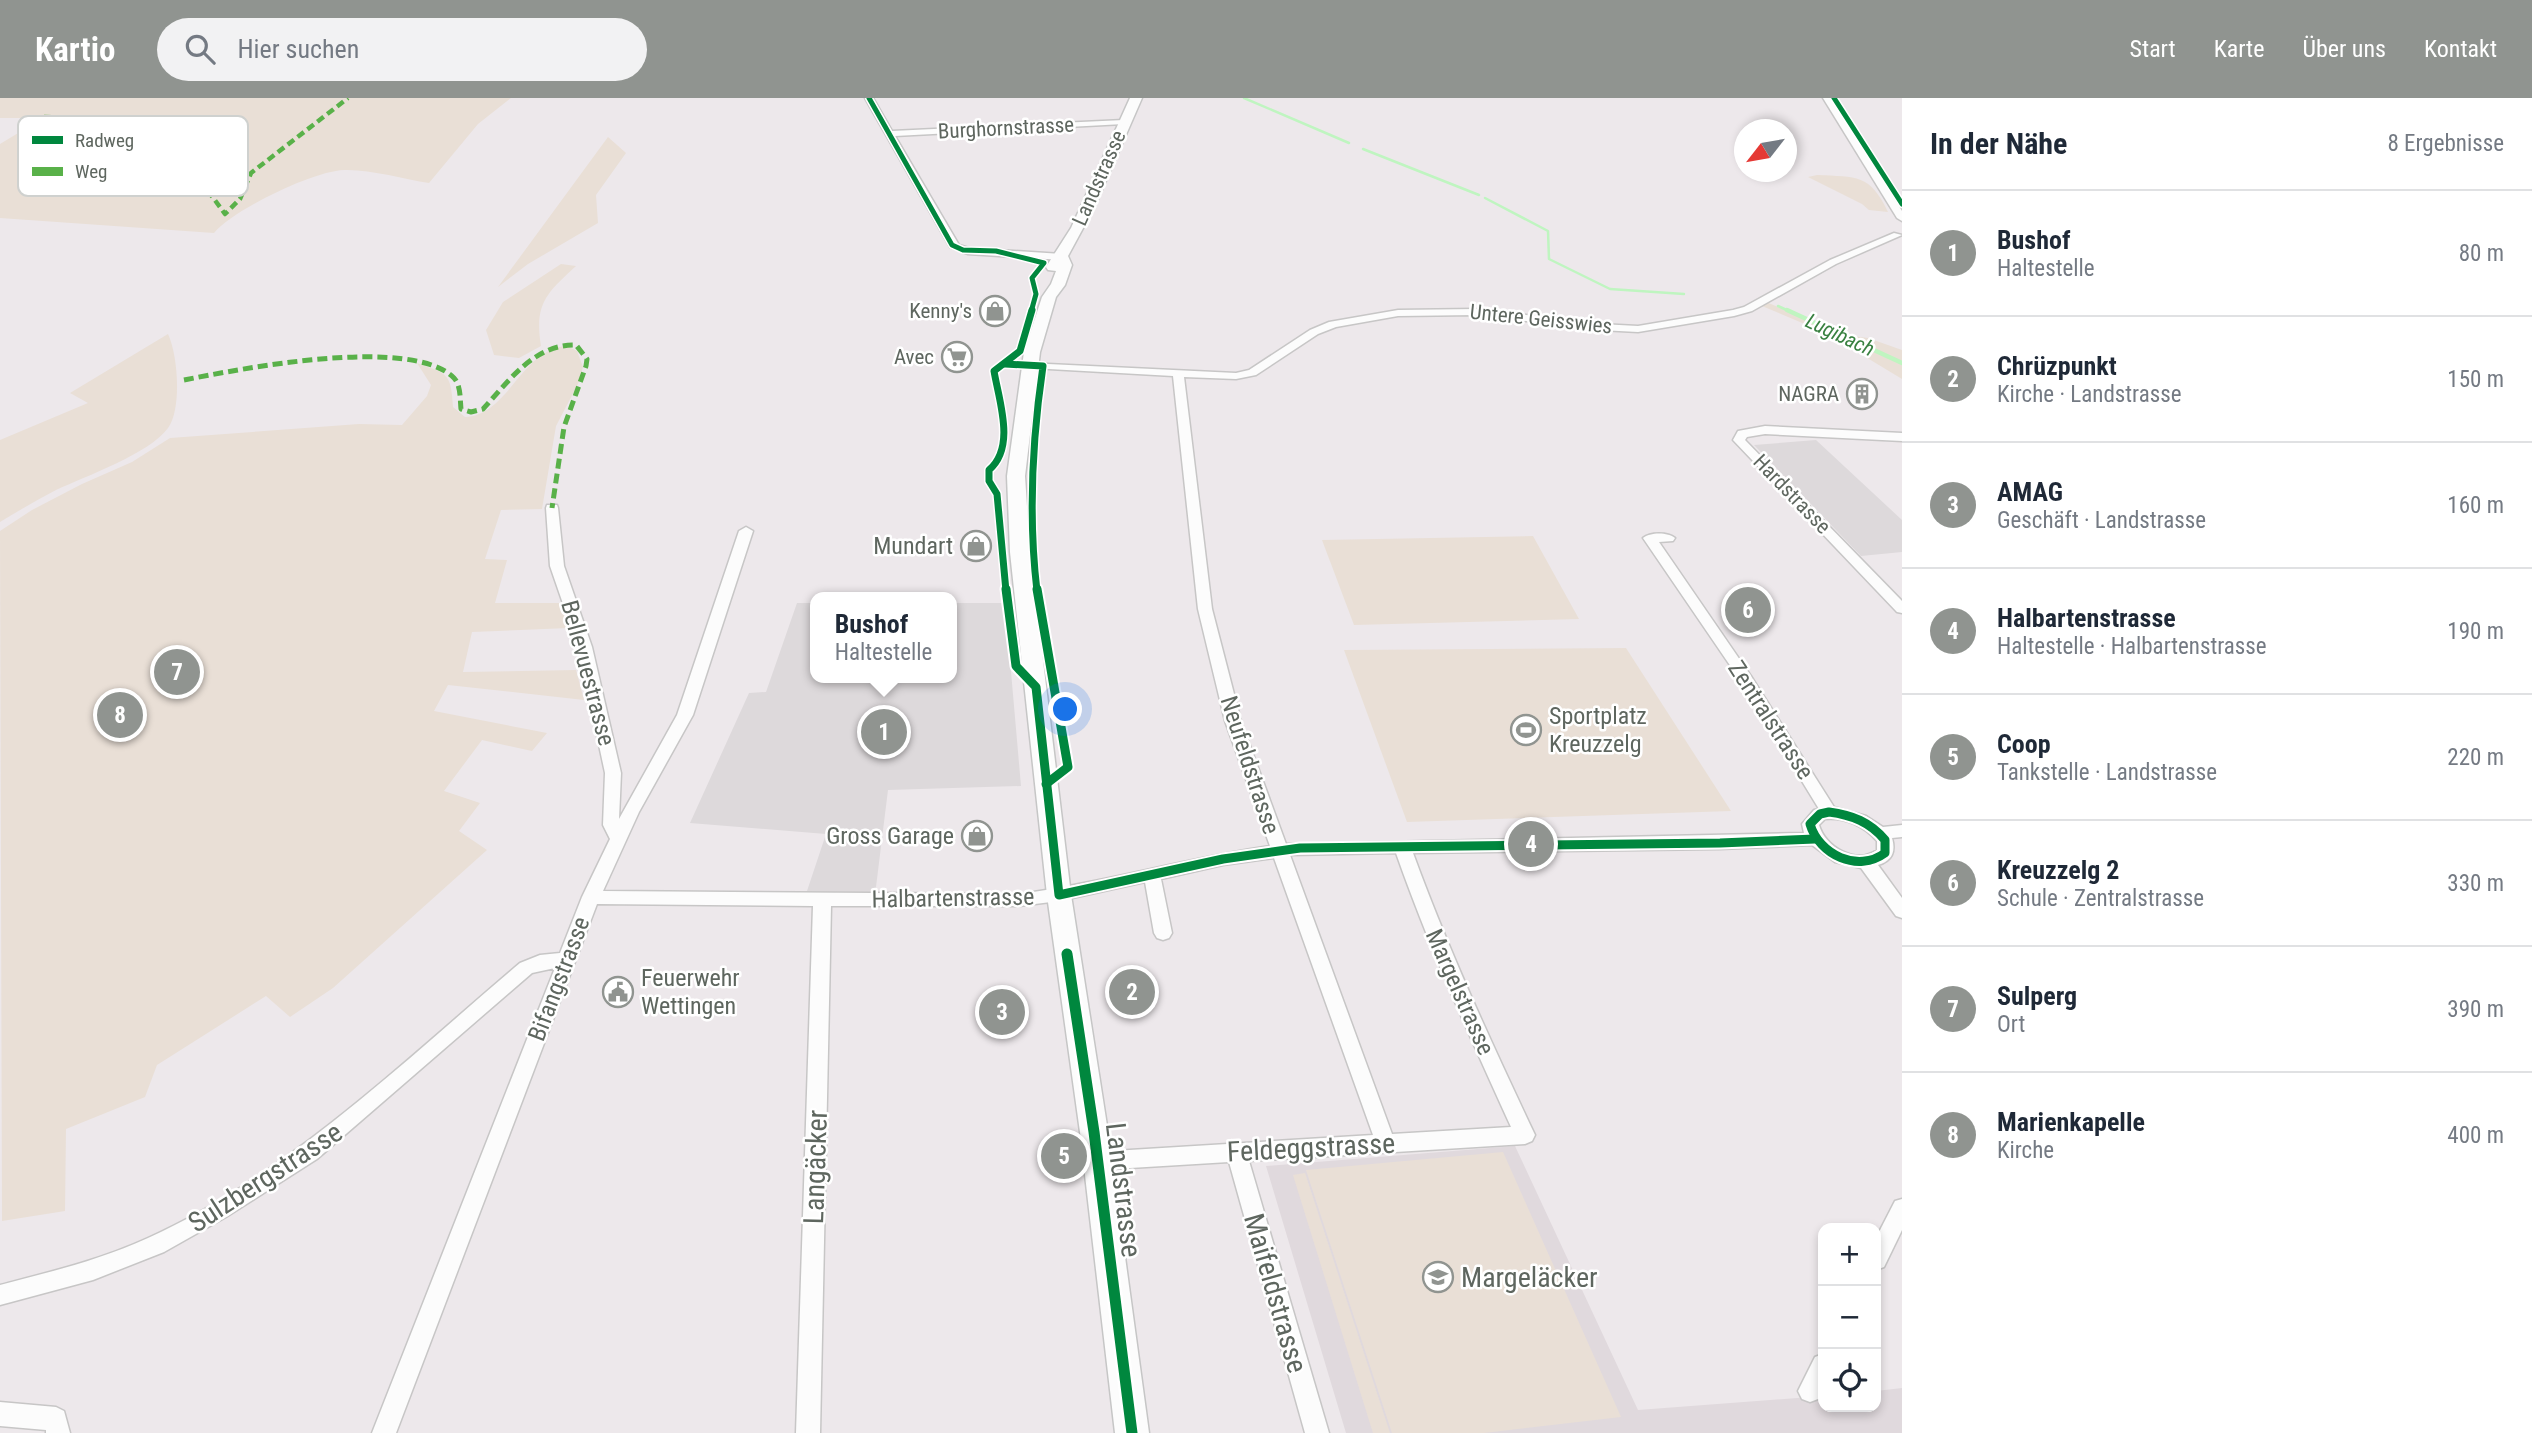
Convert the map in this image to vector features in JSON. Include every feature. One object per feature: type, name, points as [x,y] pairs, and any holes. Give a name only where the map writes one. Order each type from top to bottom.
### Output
[{"type":"main road","name":"Landstrasse","points":[[1132,1433],[1059,895],[1019,540],[1016,476],[1031,365],[1041,320],[1065,265],[1062,257],[1104,172],[1136,98]]},
{"type":"street","points":[[869,98],[955,247],[968,251],[1062,257]]},
{"type":"street","points":[[1827,98],[1902,218]]},
{"type":"street","name":"Burghornstrasse","points":[[888,134],[1124,122]]},
{"type":"street","name":"Untere Geisswies","points":[[1031,365],[1245,374],[1333,324],[1398,313],[1465,311],[1638,329],[1678,324],[1748,309],[1821,268],[1897,235]]},
{"type":"street","name":"Neufeldstrasse","points":[[1178,372],[1205,609],[1233,721],[1385,1142]]},
{"type":"street","name":"Hardstrasse","points":[[1902,437],[1765,430],[1742,434],[1739,440],[1902,609]]},
{"type":"street","name":"Bellevuestrasse","points":[[552,508],[557,566],[585,647],[611,759],[611,825],[618,838]]},
{"type":"street","name":"Bifangstrasse","points":[[384,1433],[591,897],[618,838],[685,715],[746,531]]},
{"type":"street","name":"Zentralstrasse","points":[[1668,538],[1650,538],[1745,679],[1829,812]]},
{"type":"street","points":[[1829,812],[1857,817],[1880,833],[1887,847],[1885,853],[1881,858],[1866,862],[1843,858],[1822,847],[1815,839],[1810,824],[1820,814],[1829,812]]},
{"type":"street","points":[[1880,833],[1902,831]]},
{"type":"street","name":"Halbartenstrasse","points":[[591,897],[1019,900],[1059,895],[1223,859],[1279,851],[1402,846],[1720,843],[1815,839]]},
{"type":"street","name":"Margelstrasse","points":[[1402,846],[1445,959],[1525,1135]]},
{"type":"street","points":[[1866,862],[1902,911]]},
{"type":"street","points":[[1152,874],[1163,933]]},
{"type":"street","name":"Langäcker","points":[[808,1433],[822,900]]},
{"type":"street","name":"Sulzbergstrasse","points":[[0,1295],[85,1273],[156,1245],[219,1210],[310,1153],[526,968],[540,962],[566,960]]},
{"type":"street","name":"Feldeggstrasse","points":[[1097,1161],[1525,1135]]},
{"type":"street","name":"Maifeldstrasse","points":[[1236,1152],[1317,1433]]},
{"type":"street","points":[[1881,1250],[1902,1208]]},
{"type":"street","points":[[1810,1391],[1818,1375]]},
{"type":"street","points":[[0,1414],[56,1419],[58,1433]]},
{"type":"shaded area","points":[[0,98],[511,98],[478,124],[429,183],[364,171],[330,172],[274,193],[238,214],[214,233],[0,218],[0,144],[18,133],[18,196],[248,196],[248,116],[0,118]]},
{"type":"shaded area","points":[[608,137],[626,153],[596,195],[598,223],[528,264],[498,287]]},
{"type":"shaded area","points":[[1817,175],[1861,180],[1875,190],[1888,212],[1869,210],[1808,177]]},
{"type":"shaded area","points":[[561,264],[576,266],[550,292],[541,309],[541,346],[519,358],[494,355],[486,330],[503,302]]},
{"type":"shaded area","points":[[1766,302],[1845,335],[1868,338],[1902,350],[1902,379],[1826,333],[1762,306]]},
{"type":"shaded area","points":[[168,334],[176,368],[177,395],[168,428],[147,447],[56,490],[0,522],[0,440],[88,403],[70,393]]},
{"type":"shaded area","points":[[567,346],[577,351],[583,367],[578,384],[556,426],[542,509],[501,510],[485,559],[507,560],[495,603],[560,603],[569,628],[472,632],[463,672],[576,670],[584,700],[448,685],[434,711],[547,733],[532,751],[482,740],[444,791],[480,803],[459,831],[487,850],[333,988],[290,1017],[266,996],[157,1065],[145,1097],[66,1129],[65,1211],[2,1221],[0,531],[32,510],[132,462],[170,438],[359,424],[402,425],[427,396],[431,385],[417,363],[446,376],[451,387],[453,407],[465,417],[480,413],[493,405],[538,358],[551,350]]},
{"type":"shaded area","points":[[1816,440],[1902,520],[1902,552],[1861,556],[1754,445]]},
{"type":"shaded area","points":[[1533,536],[1579,619],[1354,625],[1322,540]]},
{"type":"shaded area","points":[[797,603],[810,603],[810,683],[957,683],[957,603],[1005,603],[1021,786],[888,790],[875,895],[806,894],[826,834],[690,823],[749,693],[766,692]]},
{"type":"shaded area","name":"Sportplatz Kreuzzelg","points":[[1626,648],[1731,811],[1407,822],[1344,650]]},
{"type":"shaded area","name":"Margeläcker","points":[[1515,1146],[1638,1410],[1818,1396],[1818,1412],[1881,1412],[1881,1390],[1902,1388],[1902,1433],[1346,1433],[1266,1166]]},
{"type":"shaded area","name":"Margeläcker","points":[[1503,1152],[1621,1417],[1484,1433],[1392,1433],[1306,1170]]},
{"type":"shaded area","points":[[1305,1173],[1390,1433],[1373,1433],[1293,1175]]},
{"type":"waterway","name":"Lugibach","points":[[1244,98],[1349,143]]},
{"type":"waterway","name":"Lugibach","points":[[1363,149],[1479,195]]},
{"type":"waterway","name":"Lugibach","points":[[1485,198],[1548,231],[1549,259],[1610,289],[1684,294]]},
{"type":"waterway","name":"Lugibach","points":[[1778,306],[1791,312]]},
{"type":"waterway","name":"Lugibach","points":[[1787,310],[1902,363]]},
{"type":"marked path","points":[[248,179],[251,173],[348,98]]},
{"type":"marked path","points":[[213,196],[225,214],[237,204],[241,196]]},
{"type":"marked path","points":[[184,380],[243,369],[325,359],[404,359],[434,365],[454,378],[459,389],[461,409],[471,412],[483,409],[513,376],[536,356],[562,345],[576,345],[587,359],[586,366],[564,427],[552,508]]},
{"type":"cycle path","points":[[869,98],[952,245],[963,250],[996,251],[1044,263],[1032,278],[1036,294],[1020,351],[994,371],[1003,440],[1000,459],[989,470],[989,481],[997,494],[999,532],[1016,666],[1036,687],[1059,895],[1223,859],[1300,848],[1720,843],[1815,839]]},
{"type":"cycle path","points":[[1834,98],[1902,204]]},
{"type":"cycle path","points":[[1005,364],[1043,366],[1033,458],[1033,552],[1043,633],[1068,767],[1046,784]]},
{"type":"cycle path","points":[[1829,812],[1853,817],[1874,828],[1885,840],[1885,853],[1876,860],[1853,862],[1829,852],[1813,835],[1810,824],[1820,814],[1829,812]]},
{"type":"cycle path","points":[[1067,954],[1094,1132],[1132,1433]]},
{"type":"place","name":"Kenny's","points":[[995,311]]},
{"type":"place","name":"Avec","points":[[957,357]]},
{"type":"place","name":"NAGRA","points":[[1862,394]]},
{"type":"place","name":"Mundart","points":[[976,546]]},
{"type":"place","name":"Kreuzzelg 2","points":[[1748,610]]},
{"type":"place","name":"Sulperg","points":[[177,672]]},
{"type":"place","name":"Marienkapelle","points":[[120,715]]},
{"type":"place","name":"Sportplatz Kreuzzelg","points":[[1526,730]]},
{"type":"place","name":"Bushof","points":[[884,732]]},
{"type":"place","name":"Gross Garage","points":[[977,836]]},
{"type":"place","name":"Halbartenstrasse","points":[[1531,844]]},
{"type":"place","name":"Feuerwehr Wettingen","points":[[618,992]]},
{"type":"place","name":"Chrüzpunkt","points":[[1132,992]]},
{"type":"place","name":"AMAG","points":[[1002,1012]]},
{"type":"place","name":"Coop","points":[[1064,1156]]},
{"type":"place","name":"Margeläcker","points":[[1438,1277]]}]
